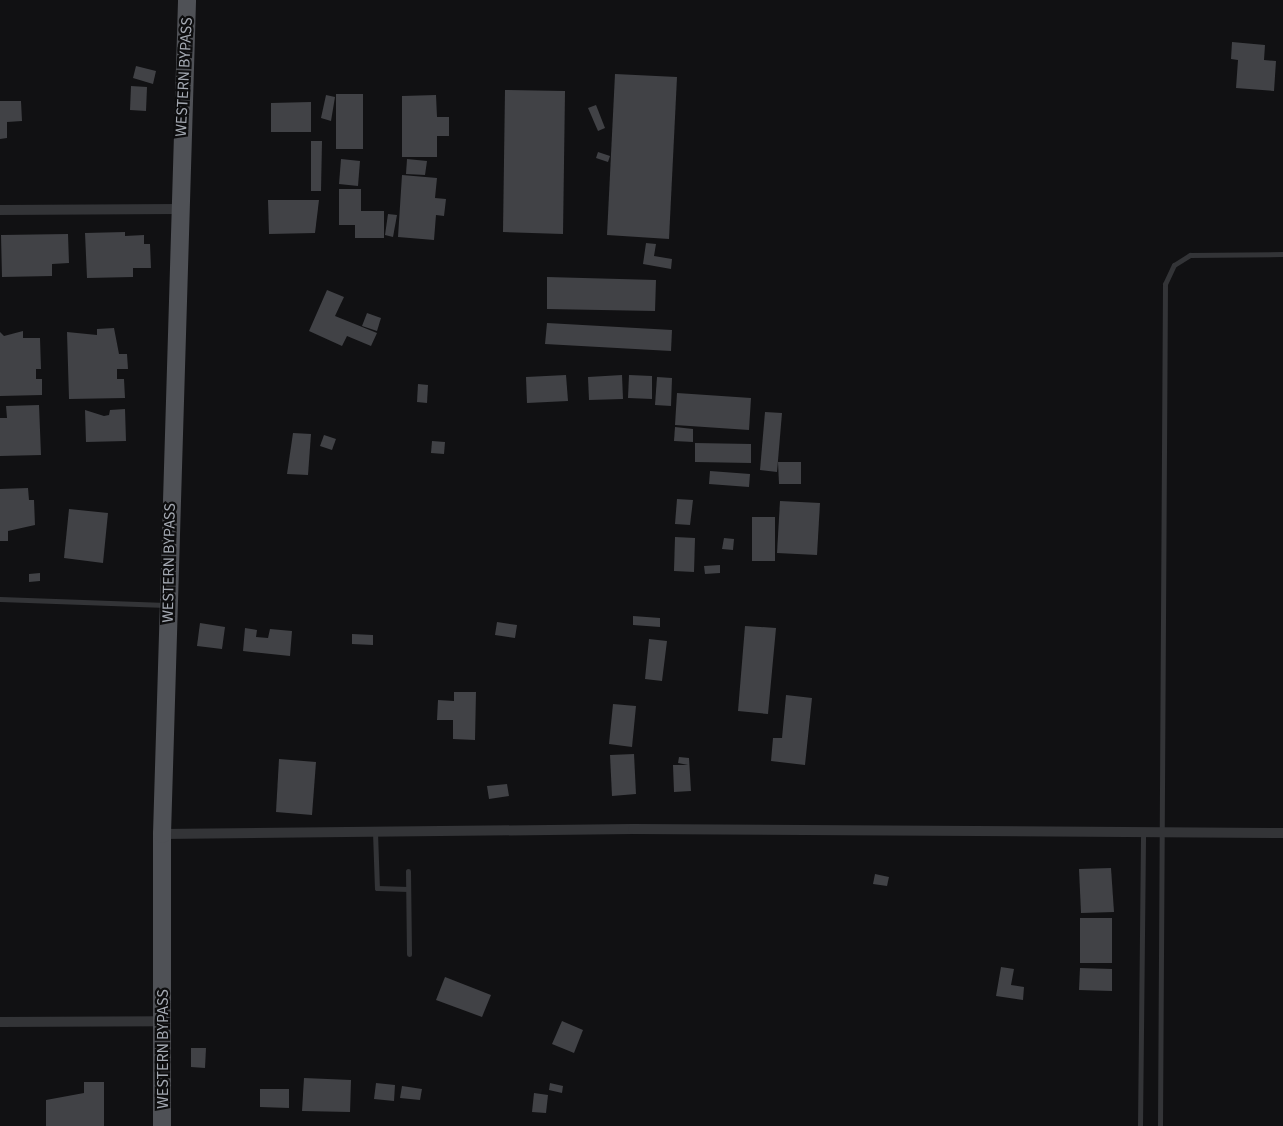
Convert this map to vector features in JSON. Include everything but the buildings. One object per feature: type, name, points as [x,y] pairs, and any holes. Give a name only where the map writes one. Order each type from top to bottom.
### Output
[{"type":"main road","name":"WESTERN BYPASS","points":[[162,1126],[164,1021],[162,834],[178,209],[187,0]]},
{"type":"street","points":[[0,210],[178,209]]},
{"type":"street","points":[[162,834],[375,832],[1283,833]]},
{"type":"street","points":[[0,1022],[164,1021]]},
{"type":"lane","points":[[1160,1126],[1165,833],[1167,276],[1190,255],[1283,254]]},
{"type":"lane","points":[[0,599],[168,605]]},
{"type":"lane","points":[[375,832],[377,888],[408,889]]},
{"type":"lane","points":[[1140,1126],[1143,833]]},
{"type":"lane","points":[[408,871],[410,954]]}]
